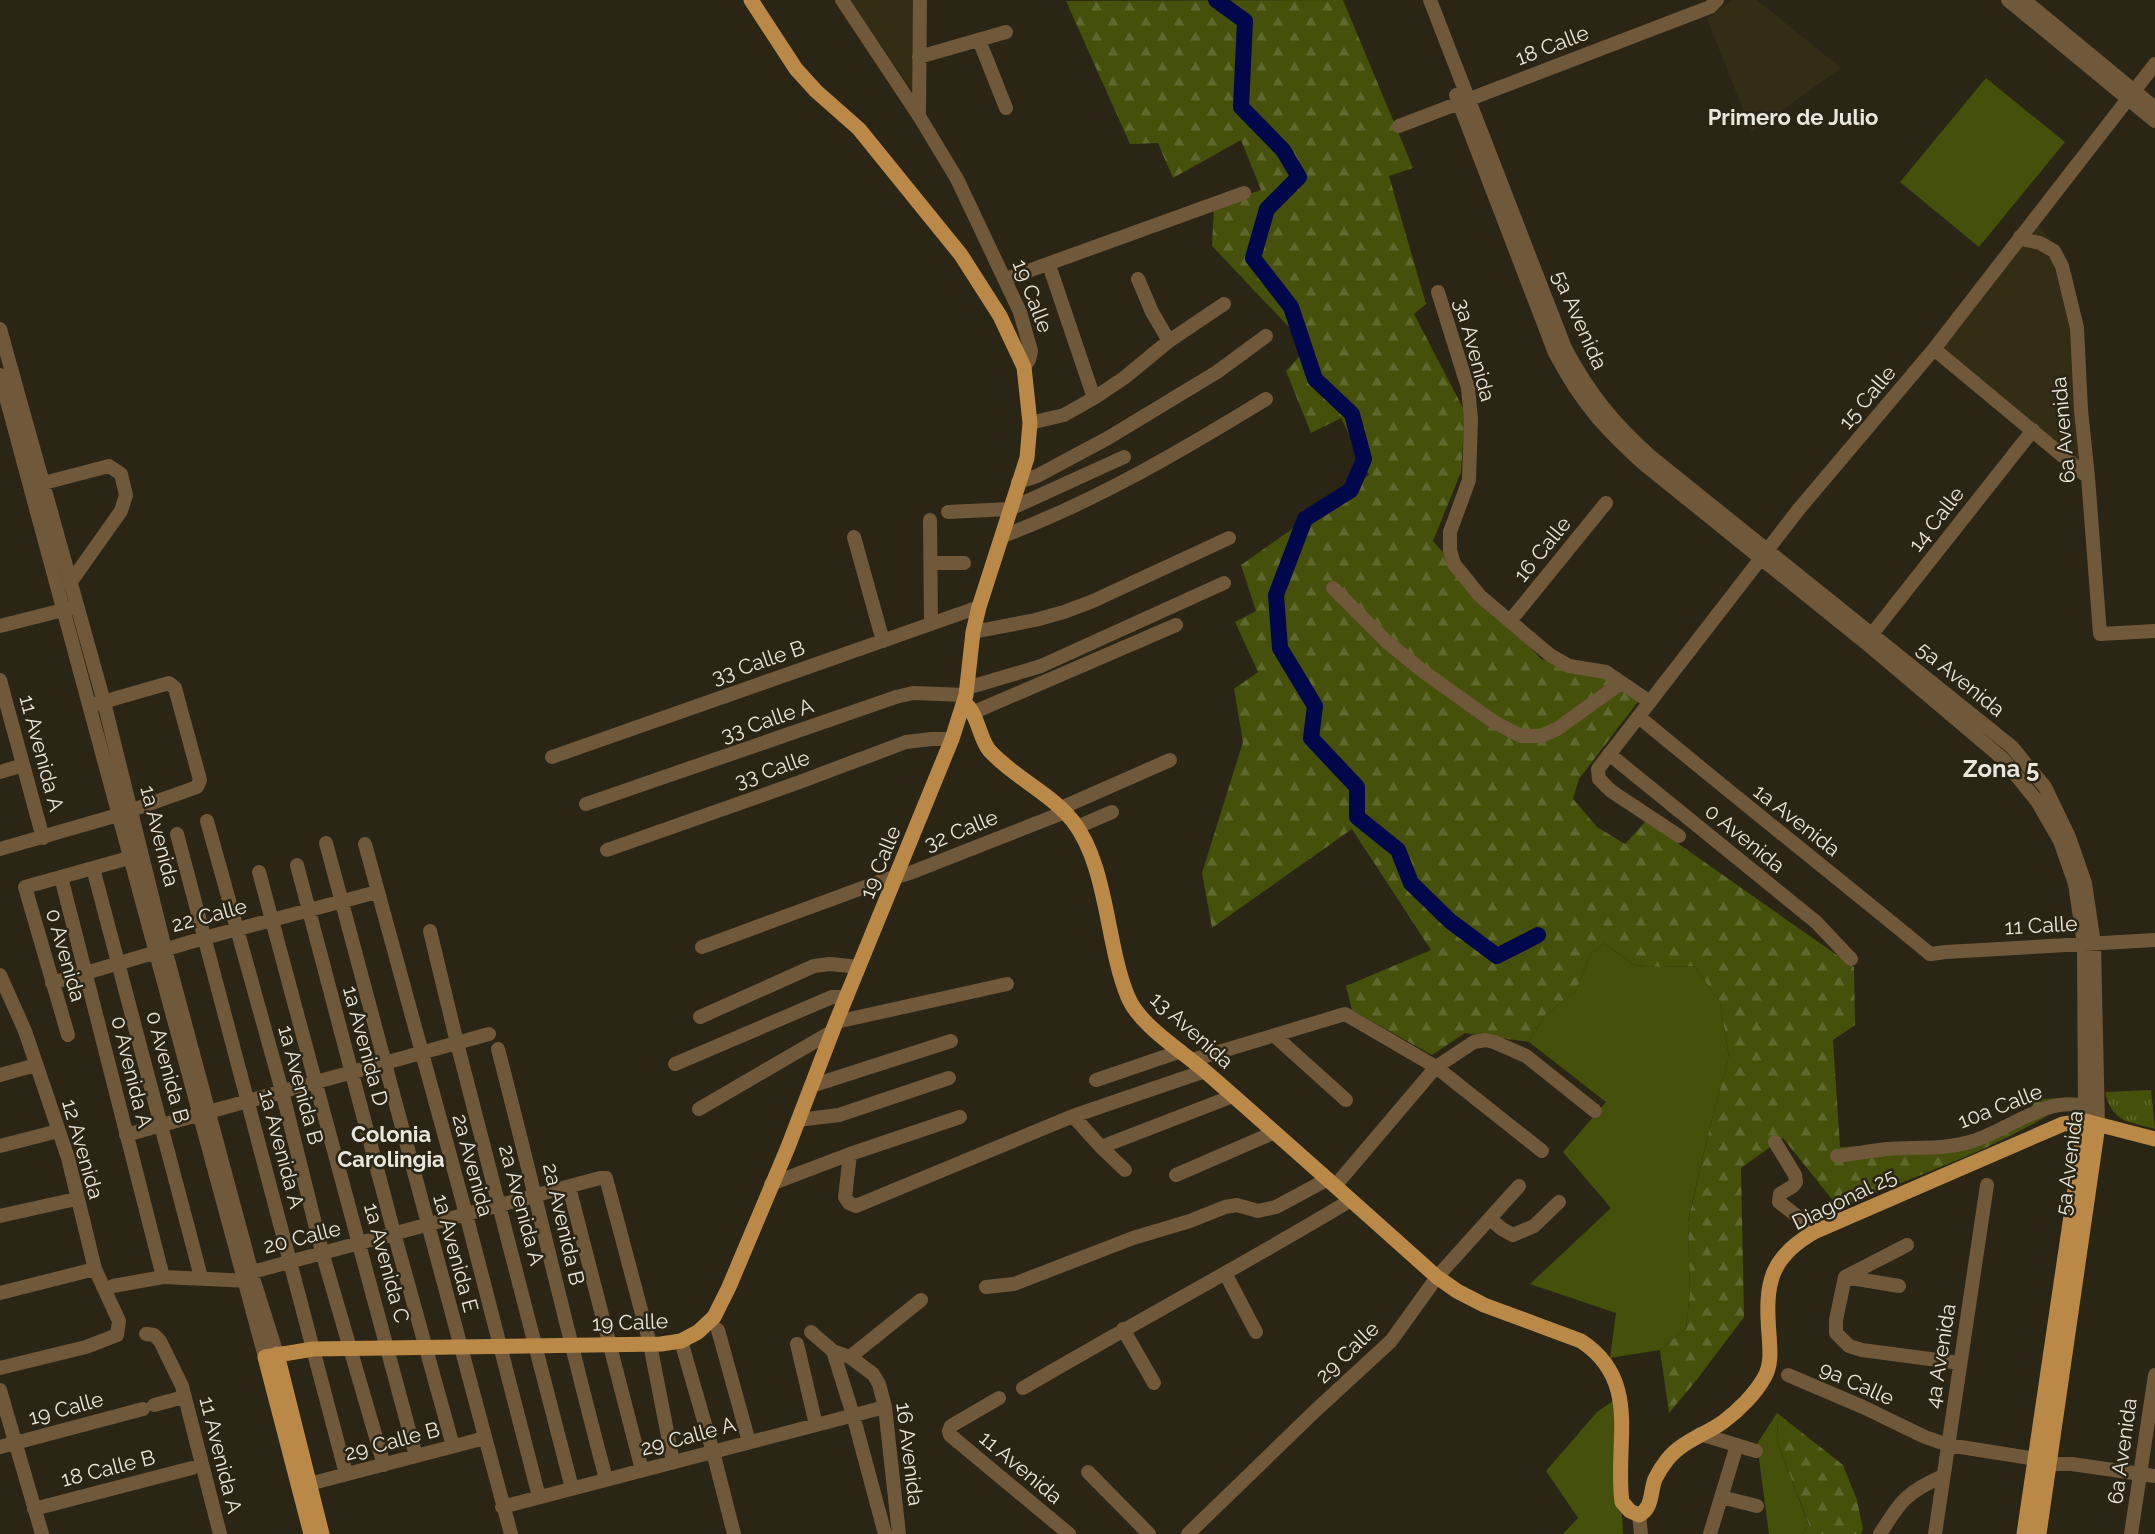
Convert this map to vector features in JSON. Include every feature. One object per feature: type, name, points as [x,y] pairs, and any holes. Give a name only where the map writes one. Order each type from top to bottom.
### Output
[{"type":"main road","points":[[752,0],[796,69],[816,92],[859,129],[961,255],[1000,316],[1024,367]]},
{"type":"main road","name":"19 Calle","points":[[271,1355],[313,1349],[650,1344],[681,1341],[698,1332],[714,1317],[729,1287],[812,1086],[967,700],[973,632],[979,607],[1027,458],[1030,423],[1024,367]]},
{"type":"main road","name":"13 Avenida","points":[[967,700],[988,749],[1063,810],[1077,827],[1103,895],[1128,997],[1138,1014],[1437,1276]]},
{"type":"main road","name":"10a Calle","points":[[2089,1117],[2155,1139]]},
{"type":"main road","name":"Diagonal 25","points":[[1639,1515],[1648,1508],[1655,1480],[1676,1449],[1722,1422],[1739,1408],[1763,1381],[1769,1369],[1770,1355],[1767,1304],[1769,1286],[1784,1255],[1799,1240],[2063,1124],[2089,1117]]},
{"type":"main road","name":"5a Avenida","points":[[2024,1534],[2042,1460],[2074,1241],[2089,1117]]},
{"type":"main road","points":[[1437,1276],[1484,1305],[1581,1341],[1594,1349],[1604,1360],[1617,1385],[1622,1410],[1622,1502],[1630,1511],[1639,1515]]},
{"type":"main road","points":[[271,1355],[322,1534]]},
{"type":"main road","points":[[271,1355],[311,1534]]},
{"type":"main road","name":"5a Avenida","points":[[2039,1534],[2042,1460]]},
{"type":"street","name":"19 Calle","points":[[842,0],[919,116],[957,179],[1006,279],[1028,334],[1031,351],[1024,367]]},
{"type":"street","points":[[919,116],[920,0]]},
{"type":"street","name":"5a Avenida","points":[[1420,0],[1463,101]]},
{"type":"street","name":"5a Avenida","points":[[1430,0],[1463,101],[1555,353],[1570,381],[1592,413],[1619,442],[1872,634],[2012,747],[2045,788],[2069,837],[2085,883],[2089,944],[2089,1117]]},
{"type":"street","name":"18 Calle","points":[[1399,126],[1710,7],[1718,0]]},
{"type":"street","points":[[2008,0],[2131,94],[2155,108]]},
{"type":"street","points":[[2024,0],[2131,94],[2155,122]]},
{"type":"street","points":[[919,57],[1006,32]]},
{"type":"street","points":[[979,40],[1006,108]]},
{"type":"street","name":"15 Calle","points":[[1608,754],[1799,509],[2026,239],[2155,64]]},
{"type":"street","points":[[1006,279],[1244,193]]},
{"type":"street","name":"6a Avenida","points":[[2026,239],[2040,243],[2054,251],[2061,266],[2077,328],[2081,410],[2100,634],[2155,631]]},
{"type":"street","points":[[1049,265],[1094,398]]},
{"type":"street","points":[[1138,279],[1152,312],[1169,341]]},
{"type":"street","name":"3a Avenida","points":[[1438,292],[1468,388],[1471,419],[1469,480],[1450,532],[1450,550],[1454,564],[1480,597],[1510,621]]},
{"type":"street","points":[[1030,423],[1064,415],[1094,398],[1124,378],[1169,341],[1224,304]]},
{"type":"street","name":"1a Avenida","points":[[0,329],[9,401],[29,487],[129,858],[160,951],[271,1355]]},
{"type":"street","points":[[1018,482],[1037,476],[1108,438],[1217,372],[1266,336]]},
{"type":"street","points":[[1934,349],[2088,477]]},
{"type":"street","name":"1a Avenida","points":[[0,375],[44,484],[132,810],[160,951]]},
{"type":"street","points":[[1003,536],[1083,503],[1138,475],[1266,399]]},
{"type":"street","name":"14 Calle","points":[[1872,634],[2034,430]]},
{"type":"street","points":[[948,512],[1010,509],[1124,457]]},
{"type":"street","points":[[29,487],[109,466],[122,474],[126,495],[121,511],[70,583]]},
{"type":"street","name":"16 Calle","points":[[1510,621],[1606,503]]},
{"type":"street","points":[[930,520],[932,624]]},
{"type":"street","points":[[854,537],[882,641]]},
{"type":"street","points":[[973,632],[1064,612],[1093,601],[1229,538]]},
{"type":"street","name":"5a Avenida","points":[[1765,555],[2002,758],[2037,801],[2060,841],[2075,884],[2089,944],[2089,1117]]},
{"type":"street","points":[[931,563],[964,563]]},
{"type":"street","name":"33 Calle A","points":[[585,804],[896,697],[913,693],[967,700],[1224,583]]},
{"type":"street","points":[[1333,588],[1387,642],[1424,672],[1494,722],[1521,736],[1541,736],[1557,729],[1621,682]]},
{"type":"street","points":[[0,626],[77,607]]},
{"type":"street","name":"33 Calle B","points":[[552,757],[979,607]]},
{"type":"street","points":[[1510,621],[1550,655],[1569,666],[1606,672],[1650,702]]},
{"type":"street","points":[[967,700],[1176,625]]},
{"type":"street","name":"11 Avenida A","points":[[0,680],[3,703],[43,838]]},
{"type":"street","points":[[0,849],[118,815],[197,788],[200,780],[175,688],[169,683],[88,706]]},
{"type":"street","name":"1a Avenida","points":[[1639,717],[1740,802],[1930,954]]},
{"type":"street","name":"33 Calle","points":[[607,850],[906,742],[952,739]]},
{"type":"street","points":[[1608,754],[1598,769],[1599,779],[1611,790],[1679,836]]},
{"type":"street","name":"0 Avenida","points":[[1608,754],[1816,922],[1851,959]]},
{"type":"street","name":"32 Calle","points":[[702,946],[910,873],[1063,810],[1170,760]]},
{"type":"street","points":[[0,772],[23,765]]},
{"type":"street","points":[[1077,827],[1112,812]]},
{"type":"street","name":"1a Avenida B","points":[[207,820],[282,1091],[322,1252],[384,1465]]},
{"type":"street","name":"1a Avenida A","points":[[177,834],[346,1474]]},
{"type":"street","name":"1a Avenida E","points":[[326,843],[510,1534]]},
{"type":"street","name":"2a Avenida","points":[[365,844],[466,1214],[539,1497]]},
{"type":"street","points":[[61,877],[129,858]]},
{"type":"street","name":"1a Avenida D","points":[[297,865],[453,1446]]},
{"type":"street","name":"0 Avenida B","points":[[93,868],[201,1277]]},
{"type":"street","name":"1a Avenida C","points":[[259,872],[416,1456]]},
{"type":"street","name":"0 Avenida","points":[[61,877],[25,887],[68,1035]]},
{"type":"street","name":"0 Avenida A","points":[[61,877],[163,1277]]},
{"type":"street","name":"22 Calle","points":[[52,983],[204,938],[377,892]]},
{"type":"street","name":"2a Avenida A","points":[[430,932],[572,1488]]},
{"type":"street","name":"11 Calle","points":[[1930,954],[2155,940]]},
{"type":"street","points":[[700,1017],[814,966],[830,963],[859,967]]},
{"type":"street","name":"12 Avenida","points":[[0,975],[5,997],[25,1031],[68,1158],[76,1199],[95,1269],[119,1321],[117,1335],[86,1347],[0,1368]]},
{"type":"street","points":[[699,1109],[835,1026],[1006,984]]},
{"type":"street","points":[[675,1064],[832,997],[847,997]]},
{"type":"street","points":[[1096,1080],[1186,1056],[1276,1036],[1345,1014],[1436,1067],[1542,1151]]},
{"type":"street","points":[[126,1135],[489,1034]]},
{"type":"street","points":[[1276,1036],[1346,1100]]},
{"type":"street","points":[[986,1287],[1014,1284],[1133,1238],[1190,1221],[1225,1207],[1237,1205],[1258,1211],[1276,1207],[1332,1182],[1436,1067],[1474,1042],[1486,1040],[1494,1042],[1526,1056],[1595,1112]]},
{"type":"street","points":[[812,1086],[951,1041]]},
{"type":"street","name":"2a Avenida B","points":[[498,1049],[536,1196],[570,1345],[606,1479]]},
{"type":"street","points":[[0,1075],[36,1065]]},
{"type":"street","points":[[850,1154],[845,1197],[849,1203],[856,1206],[1073,1116],[1205,1071]]},
{"type":"street","points":[[798,1120],[839,1115],[949,1078]]},
{"type":"street","points":[[1101,1147],[1233,1096]]},
{"type":"street","name":"10a Calle","points":[[1836,1156],[1887,1149],[1956,1145],[1986,1137],[2027,1115],[2067,1104],[2089,1117]]},
{"type":"street","points":[[1073,1116],[1125,1170]]},
{"type":"street","points":[[771,1184],[850,1154],[960,1117]]},
{"type":"street","points":[[0,1146],[58,1131]]},
{"type":"street","points":[[1176,1175],[1275,1132]]},
{"type":"street","points":[[1775,1142],[1795,1175],[1796,1182],[1780,1194],[1779,1202],[1816,1231]]},
{"type":"street","name":"20 Calle","points":[[250,1278],[289,1261],[606,1178],[650,1344]]},
{"type":"street","name":"4a Avenida","points":[[1935,1534],[1987,1185]]},
{"type":"street","name":"29 Calle","points":[[1188,1534],[1290,1434],[1391,1341],[1437,1276],[1519,1186]]},
{"type":"street","points":[[569,1187],[642,1470]]},
{"type":"street","points":[[0,1216],[76,1199]]},
{"type":"street","points":[[1023,1388],[1351,1200]]},
{"type":"street","points":[[1490,1219],[1512,1234],[1534,1226],[1559,1202]]},
{"type":"street","points":[[1845,1277],[1907,1245]]},
{"type":"street","points":[[0,1293],[95,1269]]},
{"type":"street","points":[[1225,1273],[1256,1332]]},
{"type":"street","points":[[113,1286],[163,1277],[250,1278]]},
{"type":"street","points":[[1845,1277],[1836,1320],[1836,1333],[1849,1346],[1862,1350],[1960,1363]]},
{"type":"street","points":[[1845,1277],[1899,1286]]},
{"type":"street","points":[[811,1332],[833,1352],[850,1357],[921,1300]]},
{"type":"street","points":[[1123,1329],[1154,1383]]},
{"type":"street","points":[[718,1330],[749,1442]]},
{"type":"street","points":[[146,1334],[154,1335],[160,1341],[183,1392]]},
{"type":"street","points":[[681,1341],[714,1452],[734,1534]]},
{"type":"street","points":[[650,1344],[673,1462]]},
{"type":"street","points":[[797,1344],[816,1425]]},
{"type":"street","points":[[833,1352],[853,1415],[885,1534]]},
{"type":"street","name":"16 Avenida","points":[[850,1357],[873,1374],[879,1384],[885,1407],[899,1534]]},
{"type":"street","name":"9a Calle","points":[[1788,1375],[1863,1407],[1924,1437],[1948,1445],[2042,1460],[2065,1460],[2072,1464],[2155,1476]]},
{"type":"street","name":"6a Avenida","points":[[2131,1534],[2155,1375]]},
{"type":"street","points":[[0,1390],[42,1534]]},
{"type":"street","name":"19 Calle","points":[[0,1447],[149,1407],[183,1392]]},
{"type":"street","name":"11 Avenida A","points":[[183,1392],[220,1534]]},
{"type":"street","name":"11 Avenida","points":[[999,1398],[951,1426],[950,1436],[1069,1534]]},
{"type":"street","name":"29 Calle A","points":[[502,1507],[885,1407]]},
{"type":"street","points":[[1700,1434],[1756,1451]]},
{"type":"street","name":"29 Calle B","points":[[309,1484],[485,1438]]},
{"type":"street","points":[[1710,1534],[1737,1445]]},
{"type":"street","name":"18 Calle B","points":[[34,1509],[192,1468]]},
{"type":"street","points":[[1088,1473],[1149,1534]]},
{"type":"street","points":[[1880,1534],[1894,1511],[1909,1494],[1917,1487],[1943,1476]]},
{"type":"street","points":[[1721,1497],[1757,1506]]},
{"type":"street","points":[[1639,1515],[1641,1534]]},
{"type":"shaded area","points":[[851,0],[914,0],[913,91],[865,22]]},
{"type":"shaded area","points":[[1732,0],[1757,0],[1841,68],[1752,132],[1707,19]]},
{"type":"shaded area","points":[[2037,223],[2065,257],[2081,319],[2086,475],[1940,349]]},
{"type":"green space","points":[[1343,0],[1413,168],[1389,176],[1426,304],[1414,314],[1465,412],[1461,472],[1433,541],[1541,659],[1606,677],[1640,699],[1579,779],[1573,799],[1597,827],[1625,844],[1646,821],[1854,967],[1855,1025],[1833,1040],[1840,1147],[1956,1143],[2026,1118],[2036,1099],[2075,1098],[1990,1146],[1839,1208],[1783,1138],[1741,1168],[1744,1317],[1669,1413],[1660,1350],[1686,1328],[1690,1293],[1688,1222],[1729,1057],[1720,1002],[1694,966],[1634,965],[1604,943],[1590,955],[1576,991],[1545,1015],[1529,1042],[1465,1033],[1432,1055],[1352,1010],[1346,986],[1431,950],[1352,829],[1212,928],[1202,873],[1243,742],[1234,689],[1258,672],[1235,622],[1256,611],[1241,565],[1369,475],[1341,418],[1311,433],[1286,371],[1308,347],[1212,246],[1214,205],[1261,190],[1241,140],[1173,178],[1158,143],[1130,144],[1066,1]]},
{"type":"green space","points":[[1986,78],[2065,142],[1979,247],[1900,182]]},
{"type":"green space","points":[[1604,943],[1634,965],[1694,966],[1720,1002],[1729,1057],[1688,1221],[1690,1293],[1686,1328],[1660,1350],[1610,1358],[1616,1313],[1530,1284],[1611,1208],[1563,1152],[1606,1102],[1529,1042],[1545,1015],[1576,991],[1590,955]]},
{"type":"green space","points":[[2151,1090],[2155,1129],[2129,1122],[2117,1115],[2112,1110],[2105,1092]]},
{"type":"green space","points":[[1616,1399],[1623,1534],[1563,1534],[1578,1518],[1546,1471],[1597,1412]]},
{"type":"green space","points":[[1777,1413],[1778,1444],[1809,1526],[1802,1534],[1769,1534],[1757,1444]]},
{"type":"green space","points":[[1777,1413],[1843,1465],[1857,1500],[1863,1529],[1861,1534],[1802,1534],[1809,1525],[1778,1444]]},
{"type":"waterway","points":[[1216,0],[1245,21],[1241,107],[1283,150],[1299,177],[1267,209],[1253,258],[1291,307],[1315,379],[1352,414],[1364,459],[1351,490],[1305,519],[1276,595],[1280,648],[1315,706],[1311,738],[1357,787],[1357,817],[1398,850],[1411,883],[1450,921],[1497,956],[1538,935]]},
{"type":"district","name":"Primero de Julio","points":[[1793,117]]},
{"type":"district","name":"Zona 5","points":[[2001,768]]},
{"type":"district","name":"Colonia Carolingia","points":[[391,1146]]}]
